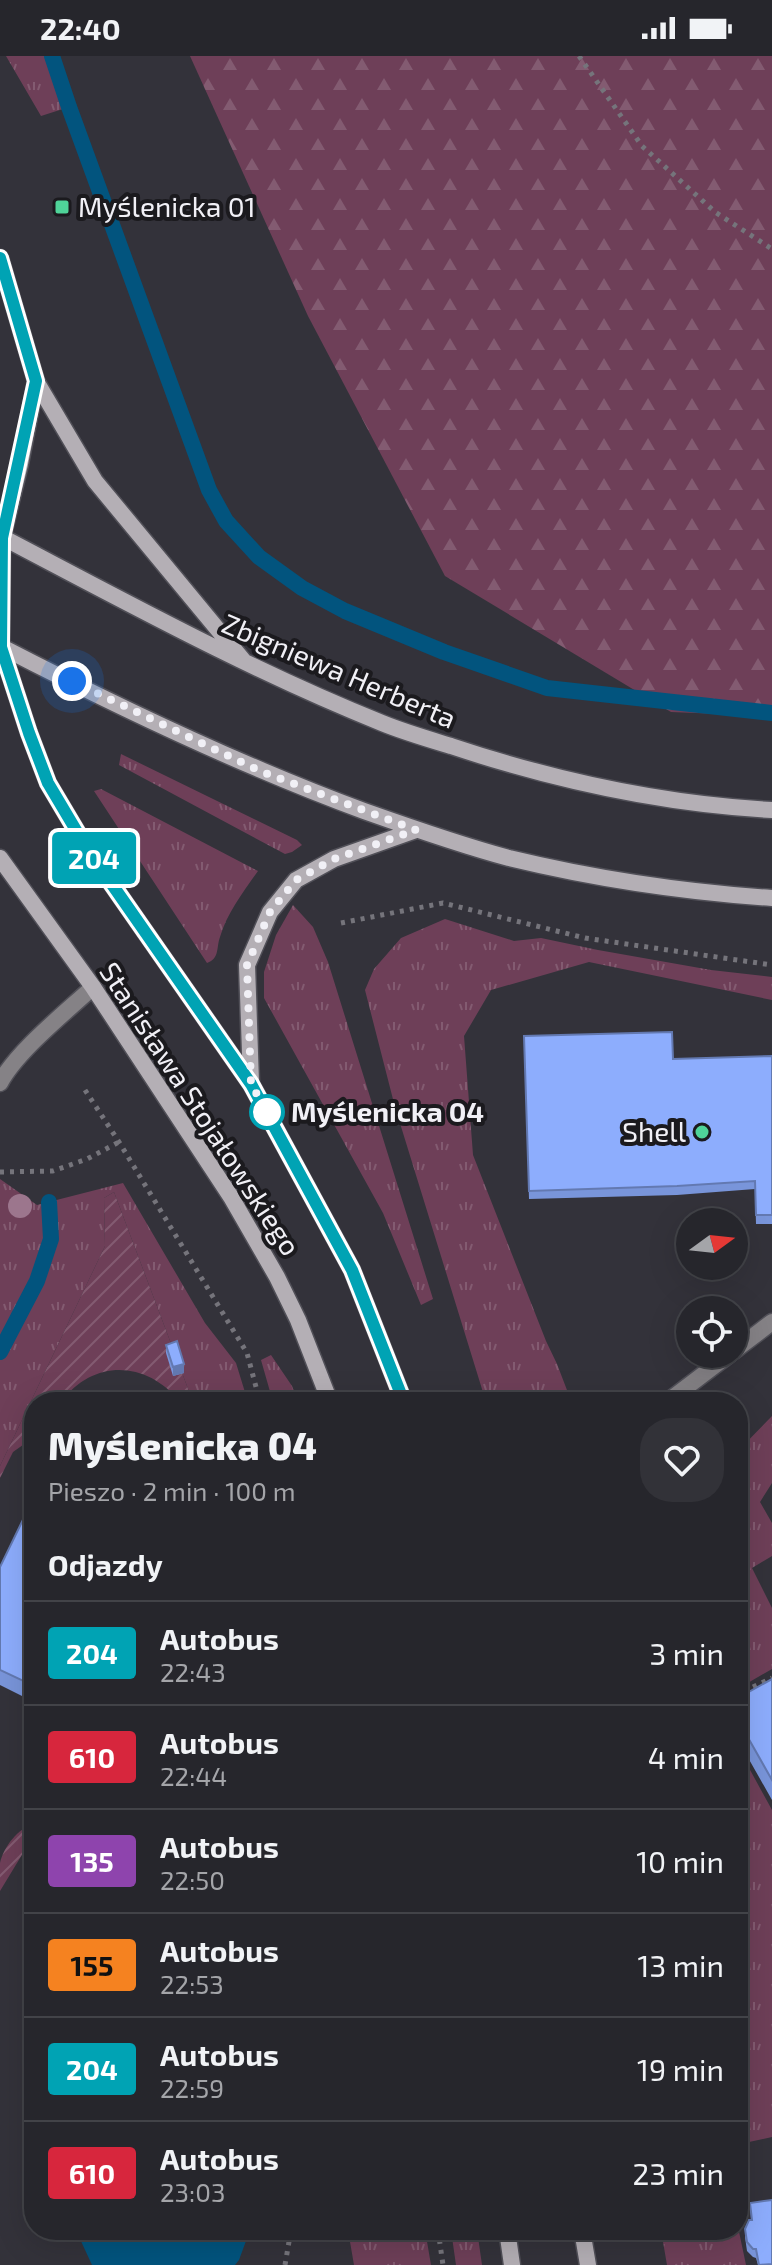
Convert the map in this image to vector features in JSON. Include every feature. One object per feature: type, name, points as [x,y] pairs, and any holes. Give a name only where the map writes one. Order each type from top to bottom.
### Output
[{"type":"street","points":[[0,258],[36,381],[95,481],[246,664]]},
{"type":"street","name":"Stanisława Stojałowskiego","points":[[36,381],[1,537],[1,647],[29,733],[48,783],[86,847],[251,1084],[352,1270],[400,1392]]},
{"type":"street","name":"Zbigniewa Herberta","points":[[1,537],[246,664],[384,724],[571,782],[688,802],[772,810]]},
{"type":"street","points":[[1,647],[260,771],[416,830],[506,857],[572,872],[691,892],[772,898]]},
{"type":"street","points":[[251,1084],[247,965],[270,912],[296,880],[334,859],[416,830]]},
{"type":"street","name":"Stanisława Stojałowskiego","points":[[0,858],[93,987],[231,1197],[277,1277],[326,1392]]},
{"type":"street","points":[[0,1083],[6,1072],[37,1039],[93,987]]},
{"type":"street","points":[[748,1341],[772,1322]]},
{"type":"street","points":[[680,1392],[712,1368]]},
{"type":"street","points":[[508,2240],[512,2265]]},
{"type":"street","points":[[584,2240],[588,2265]]},
{"type":"path","points":[[579,56],[642,146],[715,212],[772,249]]},
{"type":"path","points":[[341,923],[443,903],[585,938],[772,965]]},
{"type":"path","points":[[85,1090],[247,1353],[257,1392]]},
{"type":"path","points":[[0,1172],[53,1171],[87,1159],[119,1142]]},
{"type":"path","points":[[753,1687],[772,1678]]},
{"type":"path","points":[[285,2265],[289,2240]]},
{"type":"path","points":[[439,2240],[443,2265]]},
{"type":"green space","points":[[6,56],[52,56],[69,107],[41,116]]},
{"type":"green space","points":[[190,56],[772,56],[772,716],[671,712],[445,576],[308,316]]},
{"type":"green space","points":[[121,754],[302,845],[285,854],[119,765]]},
{"type":"green space","points":[[101,789],[258,871],[227,919],[216,955],[211,961],[207,963],[94,791]]},
{"type":"green space","points":[[293,905],[313,927],[328,962],[433,1299],[421,1305],[383,1213],[264,998],[264,972],[276,935]]},
{"type":"green space","points":[[445,919],[514,941],[541,938],[711,970],[772,977],[772,1000],[589,962],[491,990],[464,1036],[473,1155],[568,1392],[483,1392],[395,1107],[365,990],[374,969],[401,938]]},
{"type":"green space","points":[[0,1179],[37,1205],[123,1183],[205,1323],[236,1363],[245,1392],[189,1392],[114,1192],[104,1198],[105,1246],[35,1392],[24,1392],[24,1416],[0,1466]]},
{"type":"green space","points":[[114,1192],[189,1392],[171,1392],[137,1372],[120,1370],[89,1378],[70,1392],[35,1392],[105,1246],[104,1198]]},
{"type":"green space","points":[[271,1355],[294,1392],[270,1392],[261,1360]]},
{"type":"green space","points":[[24,1416],[24,1444],[13,1452],[0,1478],[0,1466]]},
{"type":"green space","points":[[772,1416],[772,1483],[760,1502],[772,1523],[772,1556],[752,1568],[772,1608],[772,1669],[748,1683],[748,1441]]},
{"type":"green space","points":[[748,1688],[755,1702],[748,1706]]},
{"type":"green space","points":[[748,1766],[772,1810],[772,2137],[748,2144]]},
{"type":"green space","points":[[24,1829],[24,1851],[0,1891],[0,1863],[17,1834]]},
{"type":"green space","points":[[350,2240],[427,2240],[431,2265],[354,2265]]},
{"type":"green space","points":[[452,2240],[478,2240],[482,2265],[456,2265]]},
{"type":"green space","points":[[663,2240],[741,2240],[746,2265],[667,2265]]},
{"type":"water","points":[[80,2240],[246,2240],[235,2265],[92,2265]]},
{"type":"building","points":[[672,1032],[673,1059],[772,1056],[772,1215],[756,1215],[755,1181],[529,1191],[524,1036]]},
{"type":"building","points":[[177,1341],[184,1364],[173,1367],[166,1345]]},
{"type":"building","points":[[24,1518],[24,1681],[0,1670],[0,1567]]},
{"type":"building","points":[[772,1679],[772,1780],[748,1738],[748,1692]]},
{"type":"building","points":[[772,2200],[772,2264],[759,2265],[756,2249],[747,2242],[748,2222],[752,2220],[750,2203]]},
{"type":"waterway","points":[[52,56],[209,490],[226,521],[259,557],[302,588],[345,611],[444,652],[547,688],[772,713]]},
{"type":"waterway","points":[[0,1352],[37,1281],[51,1239],[49,1202]]},
{"type":"bus line","name":"204","points":[[0,258],[36,381],[2,538],[1,647],[29,733],[48,783],[86,847],[251,1084],[352,1270],[400,1392]]},
{"type":"place","name":"Myślenicka 01","points":[[62,207]]},
{"type":"place","name":"Myślenicka 04","points":[[267,1112]]},
{"type":"place","name":"Shell","points":[[702,1132]]},
{"type":"route","points":[[72,681],[260,771],[416,830],[334,859],[296,880],[270,912],[247,965],[251,1084],[267,1112]]}]
